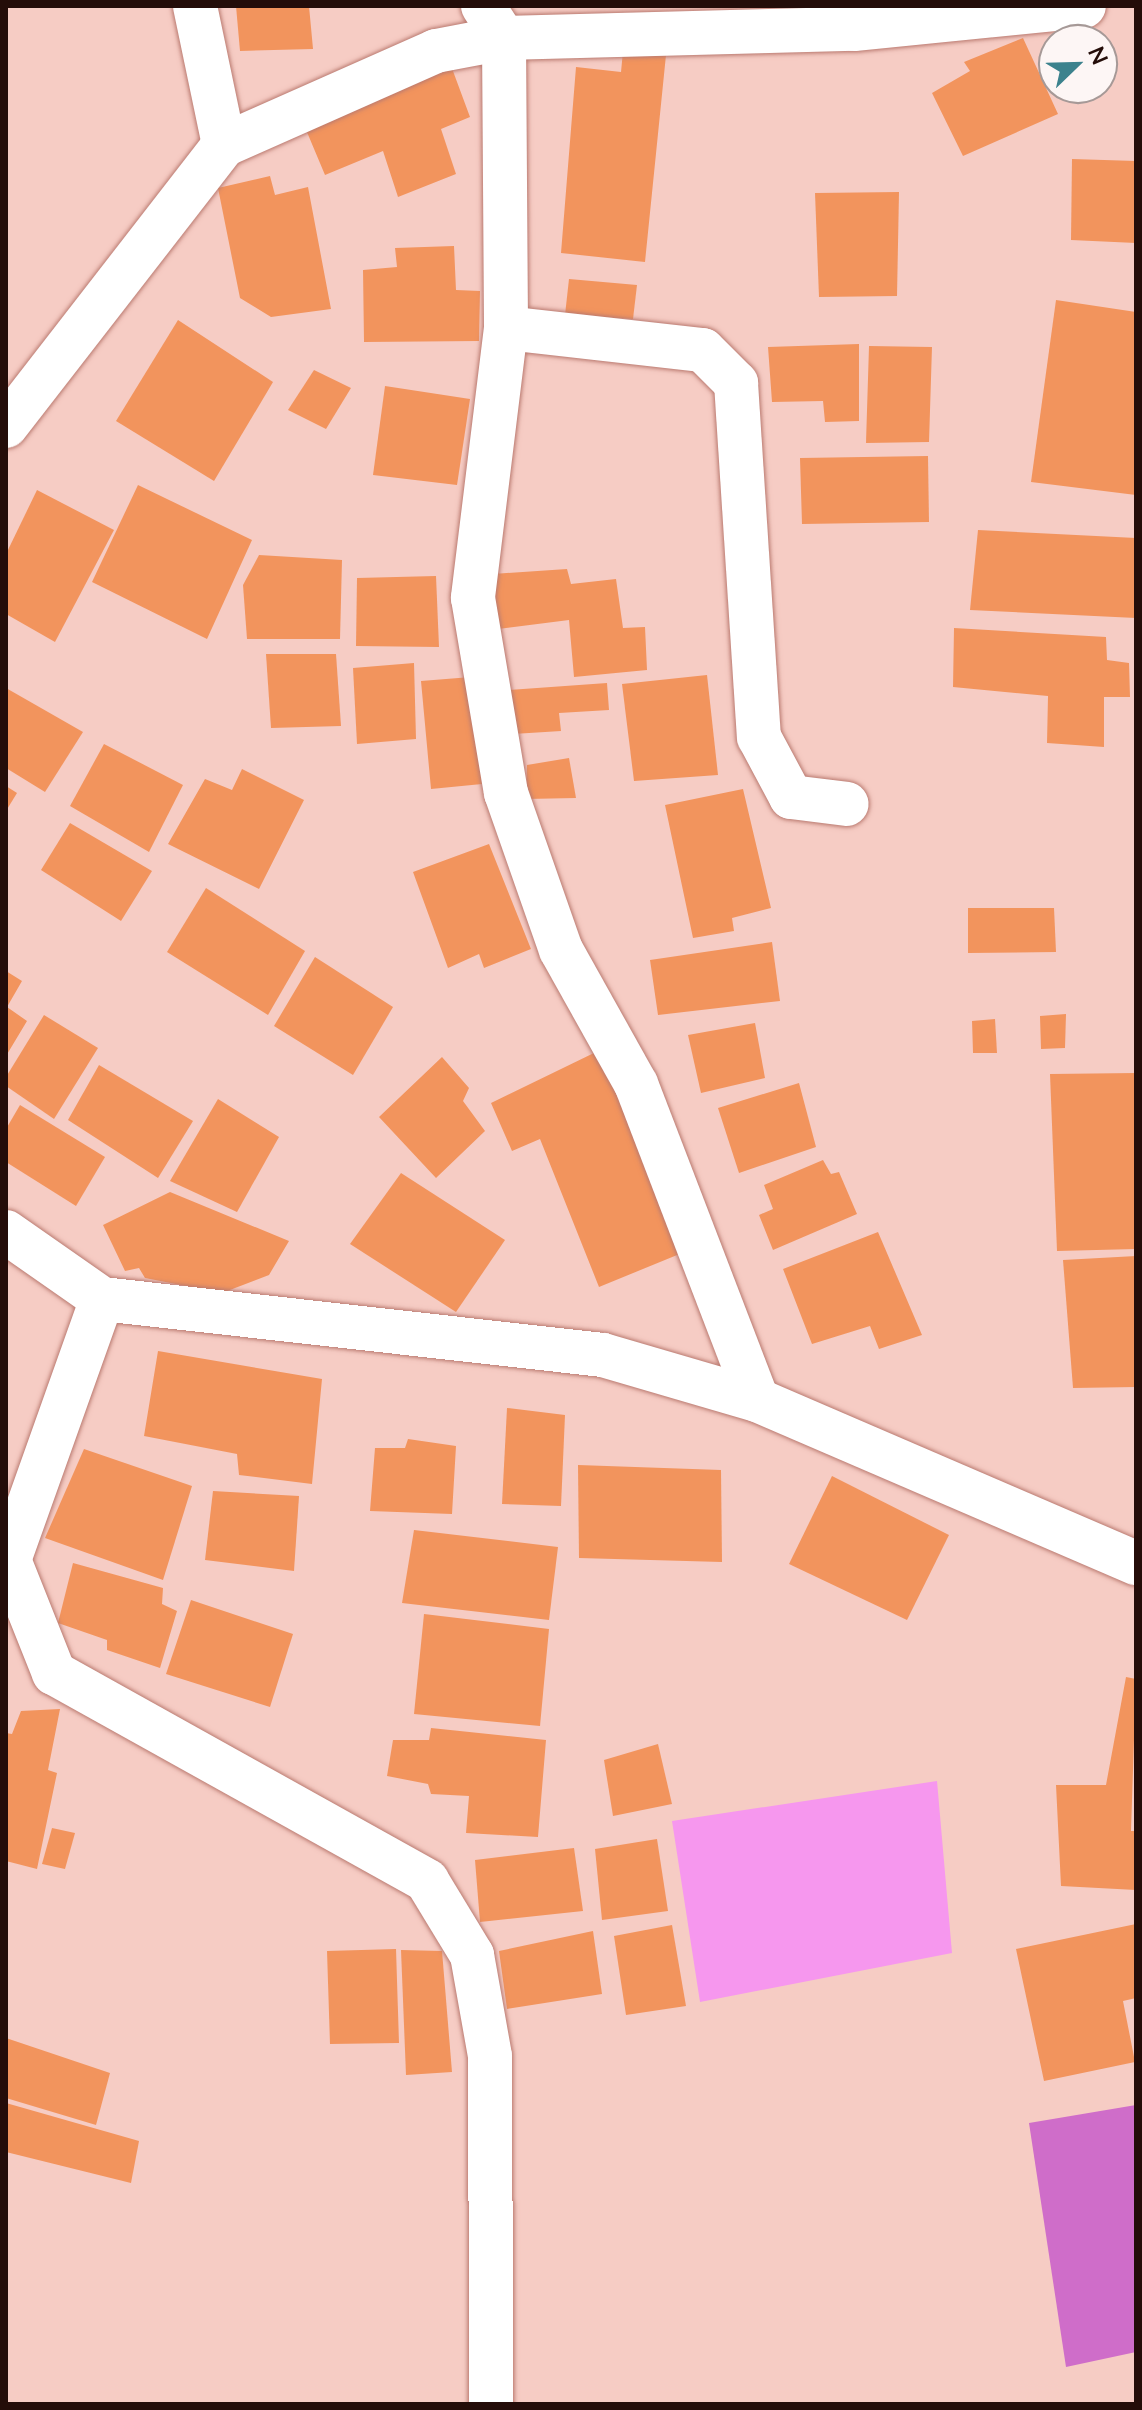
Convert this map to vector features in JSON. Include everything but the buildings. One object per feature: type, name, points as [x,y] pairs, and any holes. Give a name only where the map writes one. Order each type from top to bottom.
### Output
[{"type":"street","points":[[195,6],[224,145]]},
{"type":"street","points":[[6,426],[224,145],[494,22],[853,17],[1082,6]]},
{"type":"street","points":[[494,22],[506,328],[473,598],[506,793],[561,950],[636,1084],[757,1400]]},
{"type":"street","points":[[506,328],[703,350],[736,383],[759,737],[791,797],[847,804]]},
{"type":"street","points":[[6,1232],[102,1299],[603,1355],[757,1400],[1136,1563]]},
{"type":"street","points":[[102,1299],[9,1560],[54,1673],[427,1881],[472,1955],[490,2056],[491,2404]]},
{"type":"shaded area","points":[[937,1781],[952,1953],[700,2002],[672,1821]]},
{"type":"shaded area","points":[[1136,2105],[1136,2352],[1066,2367],[1029,2123]]}]
